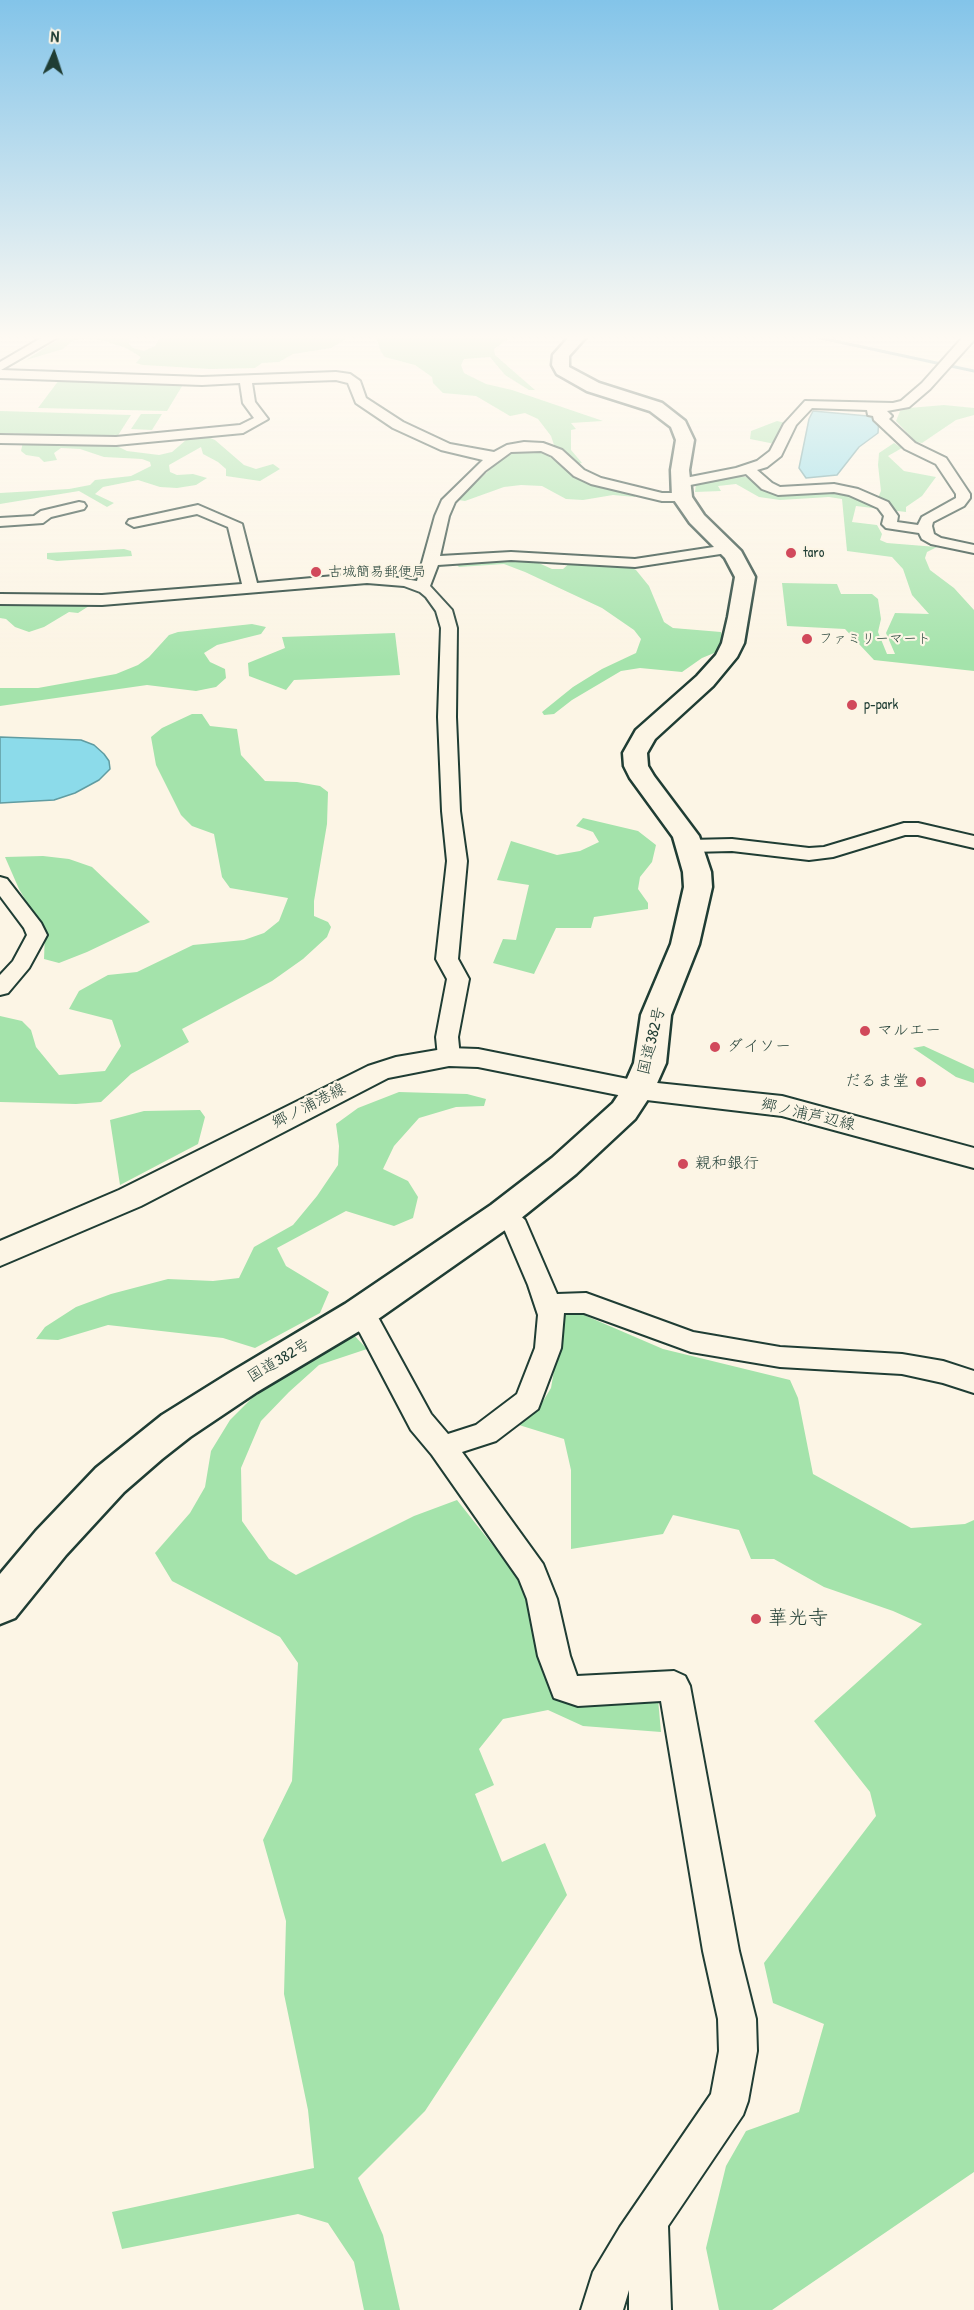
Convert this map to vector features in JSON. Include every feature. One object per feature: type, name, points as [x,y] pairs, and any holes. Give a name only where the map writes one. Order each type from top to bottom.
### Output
[{"type":"highway","points":[[681,490],[685,445]]},
{"type":"highway","name":"国道382号","points":[[0,1605],[37,1559],[110,1480],[176,1426],[244,1382],[358,1314],[503,1214],[573,1158],[624,1111],[638,1090],[650,1063],[656,1015],[685,944],[695,904],[697,872],[690,846],[679,824],[643,778],[636,766],[635,753],[645,735],[705,681],[730,651],[740,617],[745,576],[737,560],[697,519],[681,490]]},
{"type":"main road","name":"郷ノ浦港線","points":[[0,1254],[130,1198],[378,1072],[419,1061],[449,1057],[478,1058],[638,1090]]},
{"type":"main road","name":"郷ノ浦芦辺線","points":[[638,1090],[782,1106],[974,1158]]},
{"type":"street","points":[[441,445],[484,456],[496,456]]},
{"type":"street","points":[[419,586],[426,582],[442,516],[449,500],[480,468],[496,456],[514,447],[543,447],[557,453],[579,473],[596,481],[652,495],[681,490],[762,464],[776,453],[780,445]]},
{"type":"street","points":[[909,445],[940,460],[959,486],[963,498],[927,520],[925,530],[927,536],[936,541],[974,549]]},
{"type":"street","points":[[748,469],[767,486],[778,491],[834,488],[853,492],[883,505],[891,516],[889,524],[925,530]]},
{"type":"street","points":[[0,522],[38,520],[46,514],[79,506]]},
{"type":"street","points":[[134,523],[198,509],[233,524],[237,527],[250,587]]},
{"type":"street","points":[[431,561],[511,556],[635,562],[727,549]]},
{"type":"street","points":[[0,599],[102,600],[367,578],[394,580],[426,589],[444,610],[449,628],[447,717],[451,812],[457,861],[447,959],[458,980],[447,1037],[449,1057]]},
{"type":"street","points":[[690,846],[732,845],[798,853],[826,853],[904,829],[918,829],[974,842]]},
{"type":"street","points":[[0,883],[34,927],[36,935],[22,964],[0,988]]},
{"type":"street","points":[[442,1447],[486,1433],[528,1401],[548,1348],[551,1323],[548,1304],[516,1226],[503,1214]]},
{"type":"street","points":[[548,1304],[586,1303],[691,1342],[780,1358],[902,1364],[943,1372],[974,1382]]},
{"type":"street","points":[[358,1314],[370,1326],[421,1422],[442,1447],[532,1573],[542,1599],[554,1656],[565,1688],[578,1691],[674,1686],[711,1896],[737,2019],[738,2051],[729,2101],[648,2221],[608,2287],[602,2310]]},
{"type":"street","points":[[648,2221],[650,2310]]},
{"type":"green space","points":[[22,445],[115,445],[127,451],[159,455],[172,452],[180,445],[221,445],[244,465],[256,469],[273,464],[280,469],[260,481],[226,476],[226,469],[203,454],[201,447],[169,465],[170,472],[177,475],[193,474],[207,478],[196,485],[177,488],[160,487],[138,480],[103,487],[95,494],[114,503],[107,507],[79,491],[0,504],[0,493],[69,489],[90,485],[95,480],[131,476],[151,466],[150,462],[142,459],[104,457],[80,449],[61,448],[54,453],[57,460],[44,462],[39,457],[26,455],[21,451]]},
{"type":"green space","points":[[554,445],[571,445],[571,450],[582,463],[578,464]]},
{"type":"green space","points":[[891,445],[897,445],[902,448],[888,456],[904,471],[936,477],[922,496],[906,507],[906,512],[856,506],[852,522],[877,525],[882,534],[880,540],[887,543],[937,547],[927,552],[925,558],[930,570],[954,588],[974,610],[974,671],[874,660],[845,629],[787,626],[782,583],[837,584],[841,594],[872,594],[878,599],[881,619],[878,632],[887,654],[895,654],[886,633],[895,613],[929,614],[912,595],[903,569],[892,557],[847,551],[842,499],[829,497],[780,500],[759,497],[736,484],[718,486],[721,491],[695,492],[696,483],[740,476],[751,478],[767,491],[845,493],[875,504],[881,491],[879,453]]},
{"type":"green space","points":[[540,450],[578,478],[593,485],[635,494],[635,497],[613,495],[583,500],[566,499],[542,486],[521,485],[504,487],[465,501],[458,500],[500,460],[516,451]]},
{"type":"green space","points":[[124,549],[131,551],[132,556],[57,561],[47,559],[47,553]]},
{"type":"green space","points":[[532,560],[552,569],[563,569],[571,562],[626,565],[636,570],[649,586],[664,622],[673,628],[721,632],[723,640],[719,651],[702,658],[682,672],[640,668],[621,671],[572,700],[554,714],[544,715],[542,712],[573,687],[602,669],[636,653],[641,639],[634,630],[602,608],[525,572],[504,564],[459,567],[456,564],[462,561]]},
{"type":"green space","points":[[0,605],[89,606],[78,613],[69,612],[44,627],[29,632],[0,618]]},
{"type":"green space","points":[[252,624],[266,627],[261,634],[217,645],[204,653],[210,662],[225,669],[226,678],[216,687],[196,691],[147,685],[0,706],[0,688],[38,688],[116,674],[138,665],[149,657],[169,635]]},
{"type":"green space","points":[[395,633],[400,675],[294,680],[286,690],[249,676],[248,663],[285,648],[282,637]]},
{"type":"green space","points":[[192,714],[202,714],[210,726],[237,729],[241,755],[265,781],[297,782],[320,786],[328,792],[327,824],[314,901],[314,916],[328,922],[331,927],[327,937],[303,959],[272,981],[182,1029],[189,1042],[131,1074],[101,1102],[76,1104],[0,1102],[0,1016],[22,1021],[31,1030],[36,1047],[59,1075],[105,1071],[121,1046],[112,1020],[69,1009],[79,991],[108,975],[137,972],[193,945],[244,940],[264,933],[279,921],[288,898],[230,888],[222,877],[214,834],[192,826],[181,815],[156,765],[151,737],[162,728]]},
{"type":"green space","points":[[583,818],[638,831],[656,845],[652,862],[640,877],[638,889],[648,903],[648,909],[594,917],[591,928],[556,928],[534,974],[493,963],[503,939],[516,940],[529,885],[497,880],[511,841],[557,855],[580,851],[599,842],[593,832],[576,826]]},
{"type":"green space","points":[[43,856],[69,859],[92,867],[150,922],[59,963],[44,959],[45,933],[19,889],[5,857]]},
{"type":"green space","points":[[924,1046],[974,1069],[974,1083],[956,1077],[913,1048]]},
{"type":"green space","points":[[399,1092],[467,1094],[486,1099],[484,1106],[456,1107],[419,1118],[394,1146],[383,1169],[408,1181],[418,1197],[413,1218],[394,1226],[346,1211],[277,1248],[286,1266],[329,1292],[320,1313],[255,1348],[223,1338],[108,1325],[58,1340],[36,1339],[45,1327],[76,1307],[111,1294],[168,1279],[213,1281],[239,1278],[254,1247],[293,1225],[317,1196],[338,1165],[339,1146],[336,1124],[358,1108]]},
{"type":"green space","points":[[200,1110],[205,1117],[198,1144],[120,1185],[110,1120],[144,1111]]},
{"type":"green space","points":[[577,1312],[663,1349],[790,1380],[798,1398],[813,1474],[911,1528],[965,1524],[974,1520],[974,2172],[772,2310],[719,2310],[706,2248],[726,2166],[746,2131],[799,2112],[824,2024],[773,2003],[764,1963],[876,1816],[870,1792],[814,1721],[922,1624],[893,1611],[824,1587],[774,1559],[751,1559],[739,1530],[673,1515],[663,1534],[571,1549],[571,1470],[564,1439],[519,1425],[537,1411],[551,1388],[560,1321],[565,1315]]},
{"type":"green space","points":[[352,1333],[367,1349],[319,1365],[289,1392],[261,1421],[241,1468],[242,1521],[269,1559],[296,1575],[414,1516],[457,1500],[521,1581],[540,1626],[550,1676],[658,1699],[661,1732],[583,1726],[548,1710],[503,1719],[479,1749],[494,1785],[475,1794],[502,1862],[545,1843],[567,1895],[425,2111],[358,2178],[383,2235],[400,2310],[364,2310],[354,2262],[328,2223],[298,2214],[122,2249],[112,2212],[314,2168],[308,2110],[284,1994],[286,1921],[263,1840],[292,1781],[298,1663],[280,1637],[172,1581],[155,1553],[190,1513],[205,1487],[211,1451],[230,1420],[263,1387]]},
{"type":"water","points":[[804,445],[862,445],[837,475],[806,478],[799,468]]},
{"type":"water","points":[[0,737],[81,740],[94,745],[104,754],[109,761],[110,769],[99,780],[75,793],[54,800],[0,803]]},
{"type":"place","name":"taro","points":[[791,553]]},
{"type":"place","name":"古城簡易郵便局","points":[[316,572]]},
{"type":"place","name":"ファミリーマート","points":[[807,639]]},
{"type":"place","name":"p-park","points":[[852,705]]},
{"type":"place","name":"マルエー","points":[[865,1031]]},
{"type":"place","name":"ダイソー","points":[[715,1047]]},
{"type":"place","name":"だるま堂","points":[[921,1082]]},
{"type":"place","name":"親和銀行","points":[[683,1164]]},
{"type":"place","name":"華光寺","points":[[756,1619]]}]
